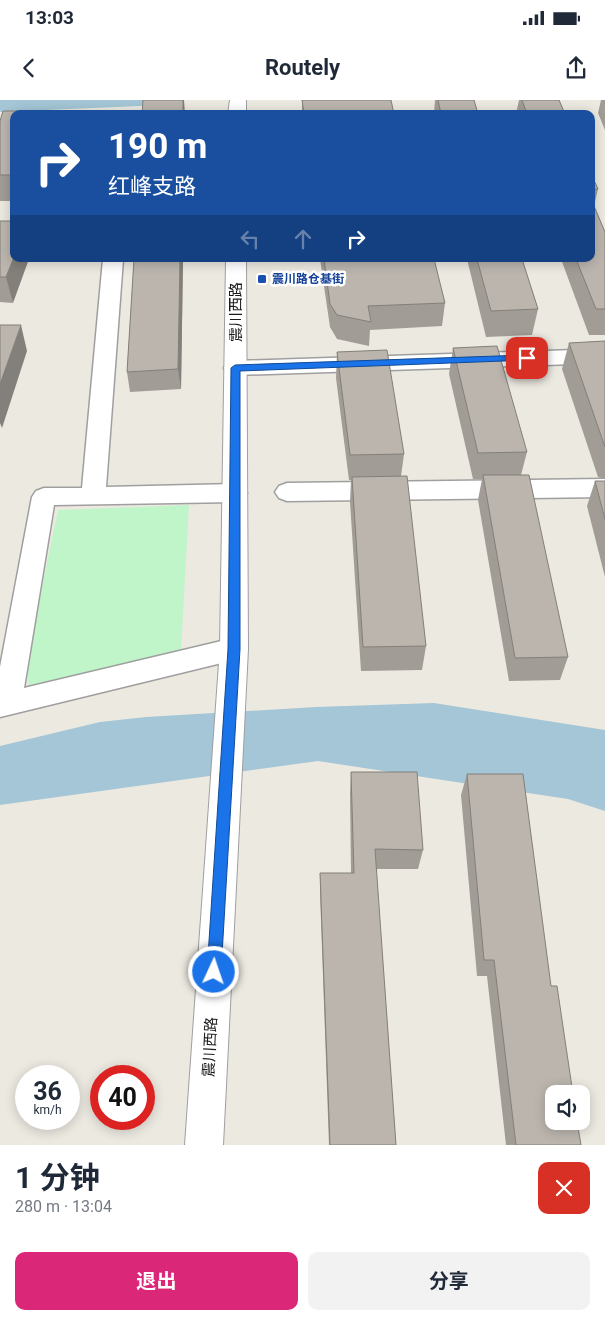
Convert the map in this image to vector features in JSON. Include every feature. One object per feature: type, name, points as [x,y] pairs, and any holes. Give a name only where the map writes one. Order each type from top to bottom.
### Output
[{"type":"street","points":[[93,496],[113,262]]},
{"type":"street","name":"震川西路","points":[[204,1145],[232,707],[236,262]]},
{"type":"street","points":[[235,368],[605,356]]},
{"type":"street","points":[[287,492],[605,488]]},
{"type":"street","points":[[234,649],[4,704],[44,497],[235,493]]},
{"type":"green space","points":[[189,505],[181,649],[29,687],[26,663],[58,510]]},
{"type":"water","points":[[0,100],[163,100],[163,105],[10,110],[10,112],[0,112]]},
{"type":"water","points":[[434,703],[605,730],[605,811],[568,799],[318,761],[0,805],[0,746],[100,722],[146,717],[316,707]]},
{"type":"building","points":[[143,100],[183,100],[183,110],[142,110]]},
{"type":"building","points":[[302,100],[391,100],[393,110],[303,110]]},
{"type":"building","points":[[438,100],[474,100],[477,110],[440,110]]},
{"type":"building","points":[[522,100],[559,100],[563,110],[526,110]]},
{"type":"building","points":[[3,111],[10,111],[10,175],[0,175],[0,121]]},
{"type":"building","points":[[595,208],[605,232],[605,309],[596,309],[577,262],[595,262]]},
{"type":"building","points":[[0,221],[10,221],[10,262],[12,262],[6,277],[0,277]]},
{"type":"building","points":[[134,262],[180,262],[178,369],[127,372]]},
{"type":"building","points":[[324,262],[435,262],[445,303],[368,306],[371,322],[337,315],[330,304]]},
{"type":"building","points":[[478,262],[523,262],[538,309],[491,311]]},
{"type":"building","points":[[0,325],[21,325],[0,384]]},
{"type":"building","points":[[605,341],[605,447],[569,343]]},
{"type":"building","points":[[497,346],[527,452],[478,453],[453,348]]},
{"type":"building","points":[[387,350],[404,454],[350,455],[337,352]]},
{"type":"building","points":[[483,475],[529,475],[568,657],[515,658]]},
{"type":"building","points":[[407,476],[426,646],[363,647],[352,477]]},
{"type":"building","points":[[595,481],[605,481],[605,519]]},
{"type":"building","points":[[351,772],[417,772],[423,850],[375,849],[396,1145],[330,1145],[320,873],[354,873]]},
{"type":"building","points":[[467,774],[523,774],[551,986],[557,986],[572,1085],[545,1085],[545,1130],[578,1130],[581,1145],[516,1145],[494,960],[484,960]]},
{"type":"place","name":"震川路仓基街","points":[[262,279]]},
{"type":"route","points":[[214,972],[232,707],[235,368],[527,358]]}]
